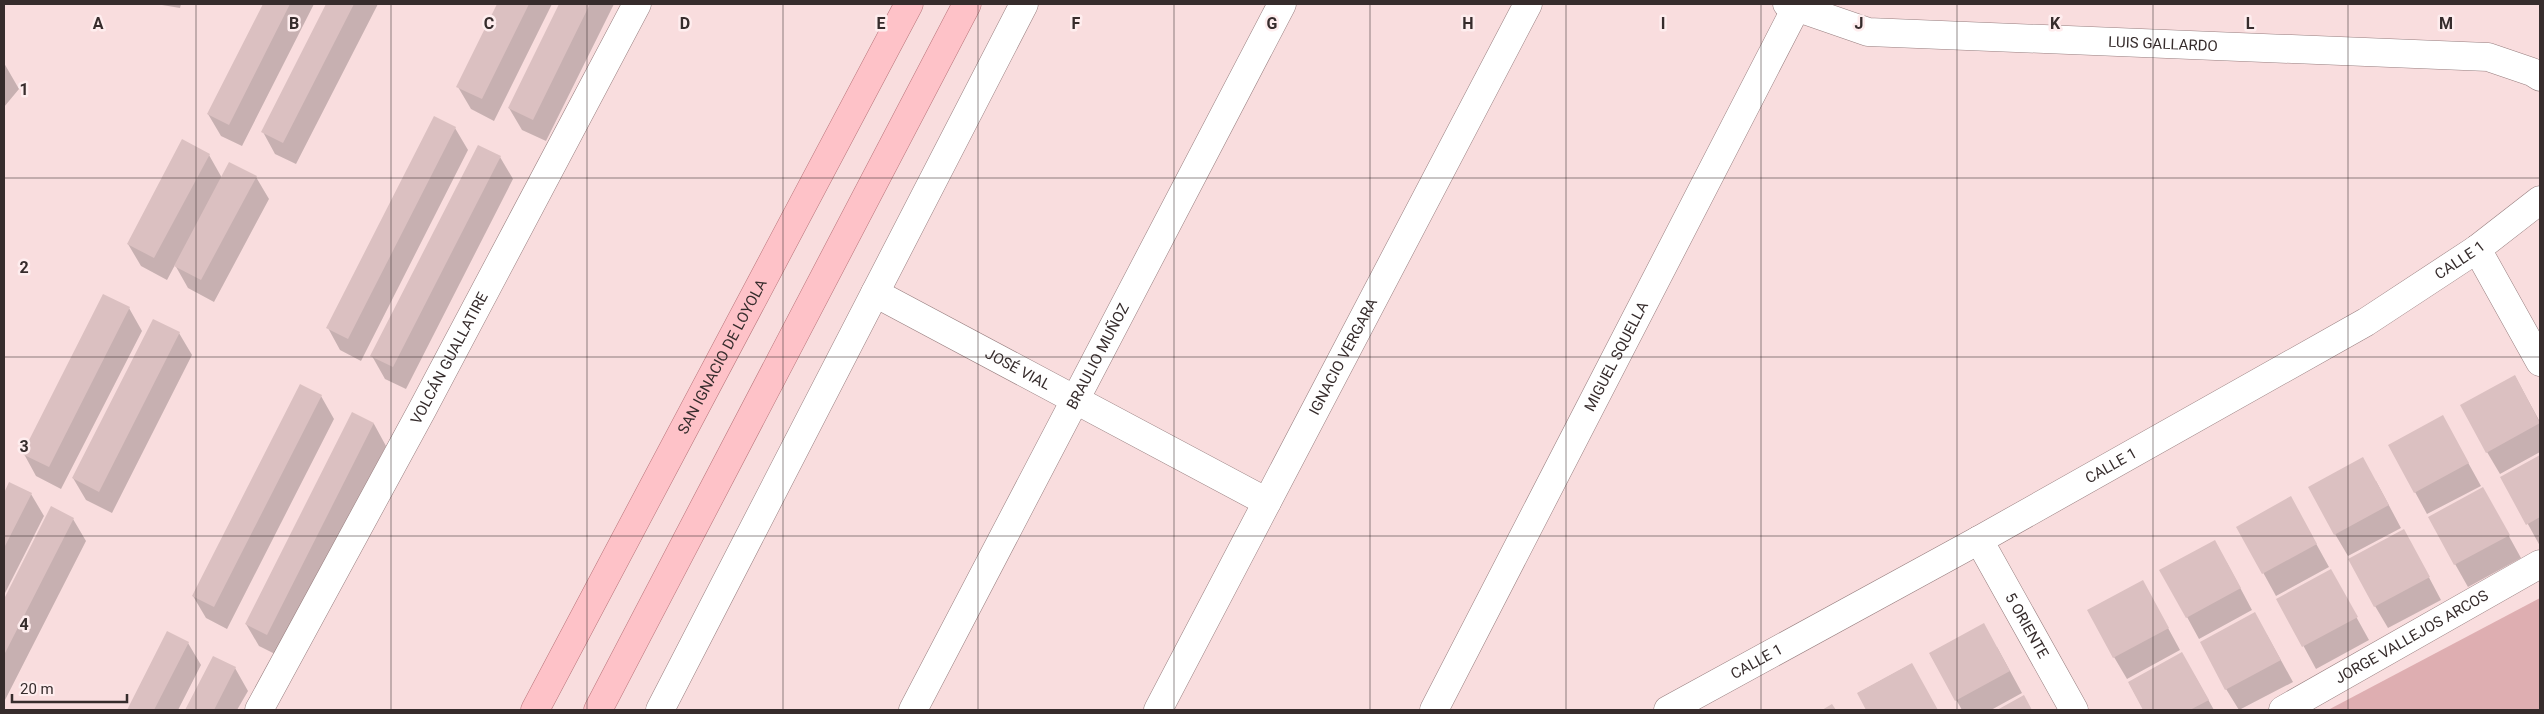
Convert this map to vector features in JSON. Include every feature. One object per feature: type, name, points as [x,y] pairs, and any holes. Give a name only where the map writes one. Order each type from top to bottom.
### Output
[{"type":"main road","name":"SAN IGNACIO DE LOYOLA","points":[[535,710],[909,4]]},
{"type":"main road","points":[[598,710],[967,4]]},
{"type":"street","name":"VOLCÁN GUALLATIRE","points":[[259,710],[637,4]]},
{"type":"street","points":[[660,710],[1024,4]]},
{"type":"street","name":"BRAULIO MUÑOZ","points":[[913,710],[1282,4]]},
{"type":"street","name":"IGNACIO VERGARA","points":[[1158,710],[1528,4]]},
{"type":"street","name":"LUIS GALLARDO","points":[[1794,5],[1868,32],[2488,57],[2532,72],[2540,77]]},
{"type":"street","name":"MIGUEL SQUELLA","points":[[1434,710],[1794,5]]},
{"type":"street","name":"CALLE 1","points":[[1668,710],[1705,702],[1979,540],[2366,322],[2477,250],[2540,200]]},
{"type":"street","points":[[2477,250],[2540,362]]},
{"type":"street","name":"JOSÉ VIAL","points":[[875,292],[1268,502]]},
{"type":"street","name":"5 ORIENTE","points":[[1979,540],[2074,710]]},
{"type":"street","name":"JORGE VALLEJOS ARCOS","points":[[2283,710],[2540,564]]},
{"type":"shaded area","points":[[2540,598],[2540,710],[2328,710]]},
{"type":"building","points":[[263,4],[290,4],[229,125],[207,114]]},
{"type":"building","points":[[326,4],[354,4],[283,143],[261,132]]},
{"type":"building","points":[[497,4],[529,4],[482,99],[456,87]]},
{"type":"building","points":[[559,4],[590,4],[533,120],[508,108]]},
{"type":"building","points":[[434,116],[456,127],[348,339],[326,328]]},
{"type":"building","points":[[182,139],[210,154],[154,258],[127,244]]},
{"type":"building","points":[[478,145],[501,156],[393,367],[370,356]]},
{"type":"building","points":[[229,162],[257,176],[201,280],[174,266]]},
{"type":"building","points":[[103,294],[130,307],[49,467],[22,454]]},
{"type":"building","points":[[153,319],[180,332],[99,492],[72,478]]},
{"type":"building","points":[[2515,375],[2540,423],[2486,453],[2460,405]]},
{"type":"building","points":[[300,384],[322,395],[214,607],[192,596]]},
{"type":"building","points":[[352,412],[374,423],[267,635],[245,624]]},
{"type":"building","points":[[2443,415],[2469,463],[2414,493],[2388,445]]},
{"type":"building","points":[[2540,455],[2540,517],[2526,525],[2500,477]]},
{"type":"building","points":[[2363,457],[2389,505],[2334,535],[2308,487]]},
{"type":"building","points":[[9,482],[32,493],[4,548],[4,493]]},
{"type":"building","points":[[2483,487],[2510,535],[2454,565],[2428,517]]},
{"type":"building","points":[[2291,496],[2317,544],[2262,574],[2236,527]]},
{"type":"building","points":[[51,506],[74,518],[4,655],[4,599]]},
{"type":"building","points":[[2404,529],[2430,577],[2374,607],[2348,559]]},
{"type":"building","points":[[2215,540],[2241,588],[2186,618],[2159,570]]},
{"type":"building","points":[[2331,569],[2358,617],[2302,647],[2276,599]]},
{"type":"building","points":[[2143,580],[2169,628],[2113,658],[2087,610]]},
{"type":"building","points":[[2255,612],[2281,660],[2225,690],[2200,642]]},
{"type":"building","points":[[1984,623],[2010,671],[1955,701],[1929,653]]},
{"type":"building","points":[[167,631],[189,642],[154,710],[127,710]]},
{"type":"building","points":[[2182,652],[2209,700],[2190,710],[2143,710],[2128,682]]},
{"type":"building","points":[[213,656],[236,667],[214,710],[185,710]]},
{"type":"building","points":[[1912,663],[1938,710],[1866,710],[1857,693]]},
{"type":"building","points":[[2024,695],[2032,710],[1997,710]]},
{"type":"building","points":[[1832,704],[1836,710],[1822,710]]}]
